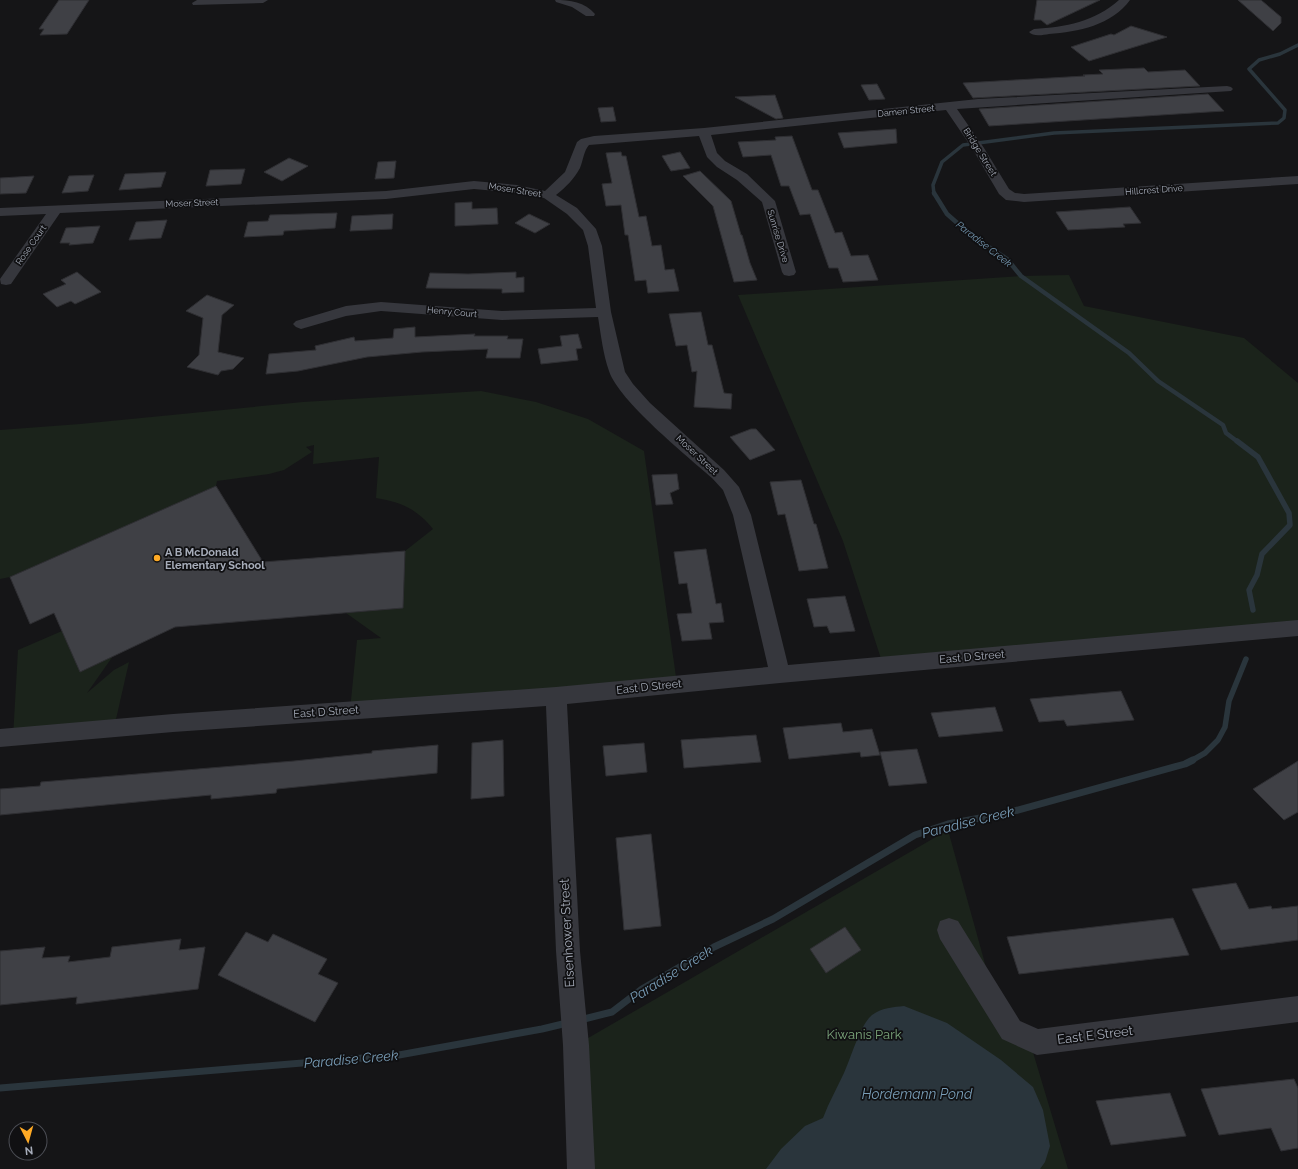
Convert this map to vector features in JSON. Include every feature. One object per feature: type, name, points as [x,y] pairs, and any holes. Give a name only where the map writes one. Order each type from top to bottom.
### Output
[{"type":"street","points":[[197,3],[263,0]]},
{"type":"street","points":[[560,0],[576,5],[590,14]]},
{"type":"street","points":[[576,5],[588,0]]},
{"type":"street","points":[[1034,32],[1064,30],[1096,22],[1116,9],[1125,0]]},
{"type":"street","name":"Damen Street","points":[[548,195],[570,175],[578,158],[581,145],[586,142],[603,139],[704,132],[978,103],[1227,89]]},
{"type":"street","name":"Bridge Street","points":[[950,107],[971,137],[1004,191],[1011,197]]},
{"type":"street","name":"Sunrise Drive","points":[[704,132],[711,154],[721,164],[742,177],[768,201],[789,272]]},
{"type":"street","name":"Hillcrest Drive","points":[[1011,197],[1024,198],[1298,180]]},
{"type":"street","name":"Moser Street","points":[[0,212],[386,195],[474,184],[510,188],[548,195],[572,211],[589,229],[594,246],[604,312],[618,372],[627,388],[644,407],[718,474],[730,487],[742,515],[780,674]]},
{"type":"street","name":"Rose Court","points":[[6,281],[56,209]]},
{"type":"street","name":"Henry Court","points":[[301,324],[327,315],[356,309],[392,306],[467,314],[560,315],[604,312]]},
{"type":"street","name":"East D Street","points":[[0,738],[181,723],[556,696],[780,674],[1298,628]]},
{"type":"street","name":"Eisenhower Street","points":[[556,696],[570,994],[576,1045],[581,1169]]},
{"type":"street","name":"East E Street","points":[[949,930],[1011,1030],[1037,1042],[1298,1009]]},
{"type":"green space","points":[[1069,275],[1084,306],[1244,338],[1298,383],[1298,628],[883,665],[843,541],[738,295],[1021,276]]},
{"type":"green space","points":[[481,391],[536,402],[588,419],[644,451],[677,684],[350,710],[357,640],[381,638],[346,613],[403,608],[405,551],[433,529],[415,511],[401,504],[376,498],[379,457],[313,464],[314,445],[306,447],[312,452],[284,470],[269,474],[217,481],[216,486],[10,577],[0,579],[0,430],[80,424],[303,402]]},
{"type":"green space","points":[[62,631],[80,672],[113,656],[87,693],[114,670],[129,662],[114,728],[13,737],[18,650]]},
{"type":"green space","name":"Kiwanis Park","points":[[948,830],[997,1007],[1029,1039],[1068,1169],[581,1169],[576,1045]]},
{"type":"water","name":"Hordemann Pond","points":[[904,1006],[947,1023],[1001,1060],[1033,1087],[1043,1110],[1050,1146],[1045,1162],[1040,1169],[766,1169],[781,1149],[805,1126],[823,1118],[860,1034],[872,1015],[888,1008]]},
{"type":"building","points":[[59,0],[89,0],[67,34],[40,35],[44,29],[39,29]]},
{"type":"building","points":[[1037,0],[1100,0],[1047,25],[1041,20],[1034,20]]},
{"type":"building","points":[[1238,0],[1261,0],[1281,17],[1281,23],[1273,31]]},
{"type":"building","points":[[1131,26],[1167,37],[1089,61],[1071,47],[1111,34],[1114,35]]},
{"type":"building","points":[[1144,68],[1148,72],[1185,70],[1200,86],[973,98],[963,83],[1085,76],[1083,75],[1103,74],[1099,70]]},
{"type":"building","points":[[877,84],[885,99],[869,100],[861,85]]},
{"type":"building","points":[[1208,94],[1224,111],[989,126],[979,109]]},
{"type":"building","points":[[775,95],[783,118],[776,119],[735,97]]},
{"type":"building","points":[[613,107],[616,121],[601,122],[598,108]]},
{"type":"building","points":[[896,129],[897,143],[844,148],[838,133]]},
{"type":"building","points":[[792,136],[812,190],[818,190],[835,233],[842,232],[851,256],[868,255],[878,280],[843,282],[838,268],[829,268],[810,214],[800,215],[789,186],[781,186],[771,155],[743,157],[738,142],[776,140],[775,137]]},
{"type":"building","points":[[621,152],[622,156],[626,156],[639,217],[646,216],[652,246],[661,245],[665,270],[674,269],[679,291],[648,293],[646,280],[635,281],[628,235],[625,235],[621,205],[606,206],[602,184],[612,183],[606,153]]},
{"type":"building","points":[[680,152],[690,168],[671,171],[662,156]]},
{"type":"building","points":[[289,158],[308,166],[282,181],[264,172]]},
{"type":"building","points":[[396,161],[394,178],[375,179],[378,162]]},
{"type":"building","points":[[245,169],[241,184],[206,186],[210,170]]},
{"type":"building","points":[[700,171],[731,201],[750,263],[757,280],[734,282],[713,206],[683,176]]},
{"type":"building","points":[[166,172],[161,187],[119,190],[125,174]]},
{"type":"building","points":[[94,175],[88,191],[62,193],[69,176]]},
{"type":"building","points":[[34,176],[26,193],[0,194],[0,178]]},
{"type":"building","points":[[472,202],[472,209],[497,208],[498,224],[455,226],[455,203]]},
{"type":"building","points":[[1130,207],[1141,223],[1123,224],[1125,227],[1068,230],[1056,212]]},
{"type":"building","points":[[337,213],[335,228],[284,231],[283,235],[244,237],[248,222],[268,221],[270,215]]},
{"type":"building","points":[[393,214],[392,229],[350,231],[352,216]]},
{"type":"building","points":[[529,214],[550,224],[535,233],[515,223]]},
{"type":"building","points":[[167,220],[161,238],[129,240],[136,222]]},
{"type":"building","points":[[100,226],[93,243],[69,245],[70,243],[60,243],[66,228]]},
{"type":"building","points":[[77,272],[101,292],[75,304],[71,301],[57,307],[43,294],[66,284],[61,280]]},
{"type":"building","points":[[516,272],[516,278],[524,277],[524,292],[502,293],[502,289],[426,288],[430,273],[468,274]]},
{"type":"building","points":[[207,295],[234,305],[222,315],[218,352],[244,358],[233,369],[221,371],[218,375],[187,367],[199,355],[203,318],[186,311]]},
{"type":"building","points":[[701,312],[708,345],[712,345],[724,393],[732,394],[731,409],[694,407],[697,371],[692,372],[687,345],[676,346],[669,314]]},
{"type":"building","points":[[415,327],[415,337],[475,334],[474,336],[508,336],[507,339],[523,339],[520,358],[486,358],[488,349],[422,352],[367,357],[298,371],[266,374],[269,354],[316,350],[315,346],[354,337],[355,341],[393,338],[394,329]]},
{"type":"building","points":[[578,334],[582,348],[576,349],[578,360],[541,364],[538,349],[562,346],[560,336]]},
{"type":"building","points":[[751,429],[756,429],[775,450],[750,460],[730,437]]},
{"type":"building","points":[[677,474],[679,489],[670,493],[673,504],[656,505],[652,475]]},
{"type":"building","points":[[801,480],[814,524],[816,524],[828,568],[799,571],[785,514],[778,515],[770,482]]},
{"type":"building","name":"A B McDonald Elementary School","points":[[216,486],[263,562],[405,551],[403,608],[175,627],[80,672],[54,613],[30,624],[10,577]]},
{"type":"building","points":[[706,549],[716,604],[721,603],[724,622],[709,623],[712,639],[682,641],[677,614],[692,613],[687,583],[679,584],[674,552]]},
{"type":"building","points":[[845,596],[855,631],[830,633],[827,626],[814,627],[807,599]]},
{"type":"building","points":[[1121,691],[1134,720],[1067,726],[1064,720],[1039,722],[1030,699]]},
{"type":"building","points":[[995,707],[1003,731],[939,737],[931,713]]},
{"type":"building","points":[[841,723],[843,732],[872,729],[880,755],[861,757],[860,752],[789,759],[783,728]]},
{"type":"building","points":[[756,735],[761,762],[684,768],[681,740]]},
{"type":"building","points":[[503,740],[504,796],[471,799],[472,743]]},
{"type":"building","points":[[644,743],[647,772],[606,776],[603,746]]},
{"type":"building","points":[[438,745],[437,773],[277,789],[276,793],[211,799],[211,795],[0,815],[0,789],[40,786],[41,782],[294,761],[372,753],[372,751]]},
{"type":"building","points":[[917,749],[927,783],[889,786],[880,752]]},
{"type":"building","points":[[1298,761],[1298,812],[1284,820],[1253,789]]},
{"type":"building","points":[[651,834],[661,926],[624,930],[616,838]]},
{"type":"building","points":[[1236,883],[1249,909],[1271,906],[1272,909],[1298,906],[1298,940],[1221,950],[1192,889]]},
{"type":"building","points":[[1173,918],[1189,955],[1019,974],[1007,937]]},
{"type":"building","points":[[845,927],[861,950],[826,973],[810,949]]},
{"type":"building","points":[[246,932],[268,942],[273,934],[327,959],[318,974],[338,983],[315,1022],[218,975]]},
{"type":"building","points":[[181,939],[179,950],[205,947],[198,989],[76,1004],[77,997],[0,1005],[0,951],[45,947],[42,958],[70,956],[68,962],[110,957],[112,947]]},
{"type":"building","points":[[1294,1079],[1298,1088],[1298,1148],[1281,1151],[1271,1128],[1219,1135],[1201,1089]]},
{"type":"building","points":[[1170,1093],[1186,1136],[1111,1145],[1096,1101]]},
{"type":"waterway","name":"Paradise Creek","points":[[934,194],[933,185],[942,162],[963,145],[1054,133],[1278,123],[1284,118],[1285,110],[1249,69],[1259,60],[1280,54],[1298,45]]},
{"type":"waterway","name":"Paradise Creek","points":[[934,193],[947,214],[971,235],[1007,259],[1021,276],[1129,353],[1158,381],[1223,425],[1226,433],[1238,442]]},
{"type":"waterway","name":"Paradise Creek","points":[[1237,441],[1258,457],[1289,513],[1290,525],[1262,554],[1257,575],[1249,590],[1253,610]]},
{"type":"waterway","name":"Paradise Creek","points":[[1191,761],[1205,753],[1218,740],[1225,727],[1229,701],[1246,659]]},
{"type":"waterway","name":"Paradise Creek","points":[[580,1020],[612,1012],[642,989],[714,947],[773,919],[915,835],[948,824],[1007,813],[1185,764],[1191,761]]},
{"type":"waterway","name":"Paradise Creek","points":[[0,1088],[399,1055],[542,1029],[567,1023]]},
{"type":"place","name":"A B McDonald Elementary School","points":[[157,558]]}]
